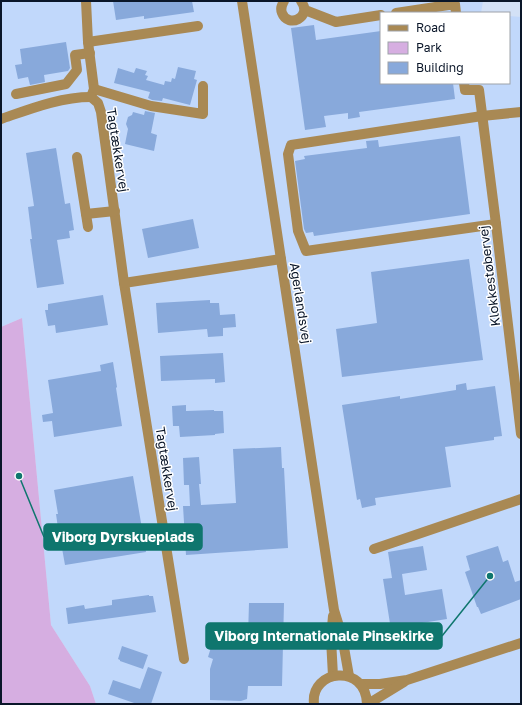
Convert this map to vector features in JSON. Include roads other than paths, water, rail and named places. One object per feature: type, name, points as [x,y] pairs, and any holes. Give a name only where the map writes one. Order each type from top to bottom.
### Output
[{"type":"street","name":"Tagtækkervej","points":[[86,1],[93,93],[101,112],[124,283],[184,659]]},
{"type":"street","name":"Agerlandsvej","points":[[242,1],[334,610],[342,636],[349,676]]},
{"type":"street","points":[[284,1],[281,7],[282,15],[288,20],[292,21],[302,17],[303,5],[336,22],[380,15]]},
{"type":"street","points":[[405,12],[456,6]]},
{"type":"street","points":[[88,42],[198,26]]},
{"type":"street","points":[[16,94],[66,84],[77,70],[75,55],[90,53]]},
{"type":"street","name":"Klokkestøbervej","points":[[464,84],[465,90],[479,90],[521,434]]},
{"type":"street","points":[[1,119],[57,101],[93,93],[151,106],[202,114],[203,86]]},
{"type":"street","points":[[53,87],[57,101]]},
{"type":"street","points":[[496,224],[306,251],[298,231],[288,154],[291,145],[482,116],[521,112]]},
{"type":"street","points":[[77,157],[88,227]]},
{"type":"street","points":[[86,214],[115,211]]},
{"type":"street","points":[[124,283],[281,260]]},
{"type":"street","points":[[374,548],[521,499]]},
{"type":"street","name":"Agerlandsvej","points":[[333,676],[332,639],[334,610]]},
{"type":"street","points":[[361,684],[380,684],[407,680],[521,643]]},
{"type":"street","points":[[311,703],[319,686],[325,680],[333,676],[349,676],[356,680],[365,690],[368,704],[407,680]]},
{"type":"place","name":"Viborg Dyrskueplads","points":[[19,476]]},
{"type":"place","name":"Viborg Internationale Pinsekirke","points":[[490,576]]}]
